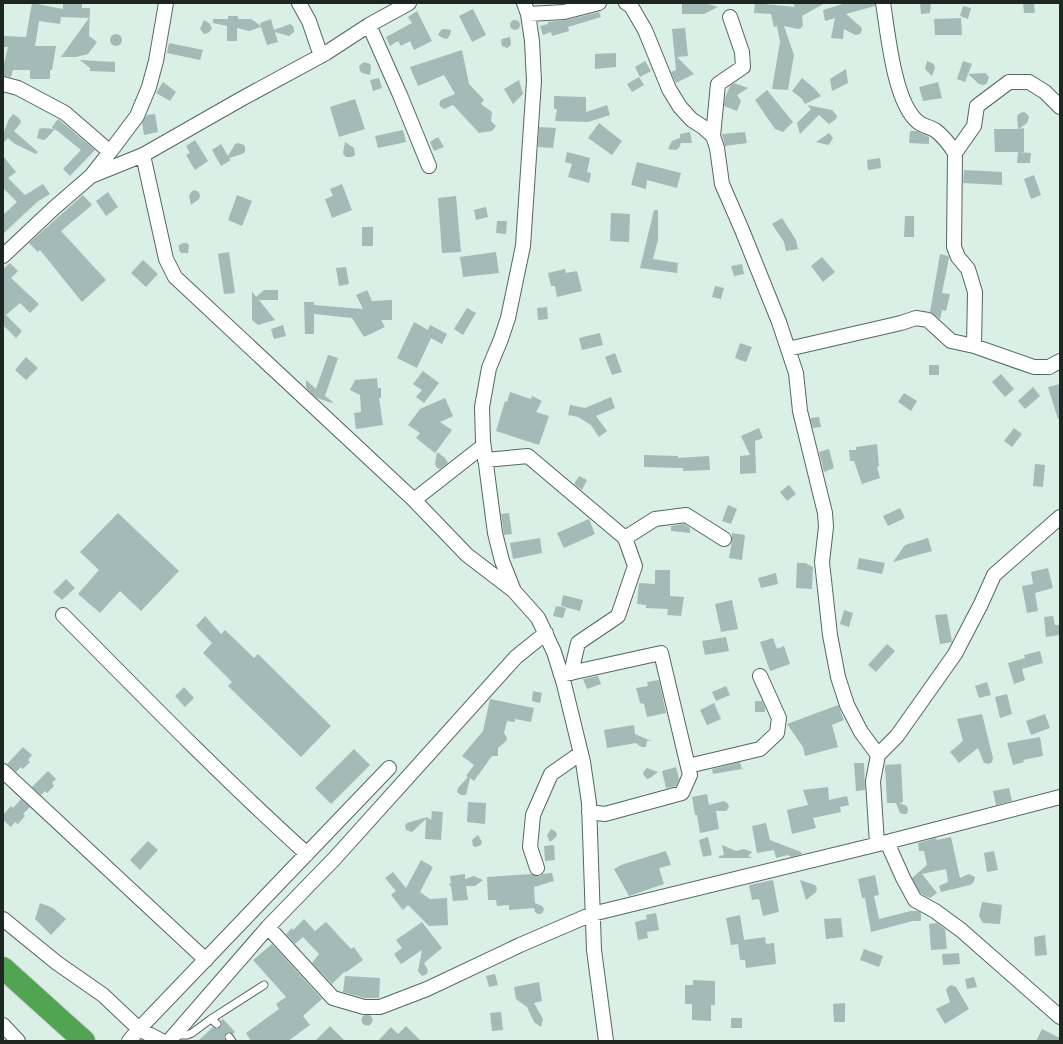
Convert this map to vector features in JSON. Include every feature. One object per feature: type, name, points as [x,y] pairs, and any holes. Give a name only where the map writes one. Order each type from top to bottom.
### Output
[{"type":"highway","points":[[3,968],[84,1041]]},
{"type":"street","points":[[3,256],[91,176],[137,116],[149,87],[156,61],[166,3]]},
{"type":"street","points":[[299,3],[309,21],[321,56]]},
{"type":"street","points":[[91,176],[143,155],[243,98],[321,56],[369,25],[409,3]]},
{"type":"street","points":[[514,591],[502,561],[495,533],[484,453],[482,407],[490,368],[508,318],[523,246],[534,81],[532,41],[526,9],[564,12],[599,3]]},
{"type":"street","points":[[626,3],[631,6],[645,30],[669,89],[680,107],[692,120],[713,136]]},
{"type":"street","points":[[883,3],[895,74],[905,106],[918,122],[936,131],[949,144],[955,153],[954,247],[958,257],[968,269],[975,292],[974,346]]},
{"type":"street","points":[[730,17],[742,52],[743,67],[718,84],[713,136],[717,148],[722,184],[776,315],[796,373],[800,411],[825,513],[826,527],[822,562],[830,635],[838,678],[847,705],[862,732],[878,755]]},
{"type":"street","points":[[369,25],[429,166]]},
{"type":"street","points":[[955,153],[974,126],[977,106],[1009,82],[1029,82],[1045,92],[1060,107]]},
{"type":"street","points":[[3,84],[18,88],[65,113],[110,152]]},
{"type":"street","points":[[143,155],[166,259],[175,277],[414,500],[467,555],[514,591],[538,618],[546,632],[554,652],[566,674],[589,803],[594,950],[606,1041]]},
{"type":"street","points":[[788,349],[901,323],[916,318],[928,320],[951,341],[974,346],[1034,367],[1049,366],[1060,361]]},
{"type":"street","points":[[414,500],[484,453],[528,456],[625,538],[635,566],[618,616],[578,643],[566,674]]},
{"type":"street","points":[[625,538],[655,519],[686,515],[724,539]]},
{"type":"street","points":[[1060,517],[994,575],[982,604],[955,654],[897,736],[878,755],[874,781],[882,843],[915,900],[935,911],[961,930],[1060,1017]]},
{"type":"street","points":[[63,615],[188,741],[272,823],[307,854]]},
{"type":"street","points":[[3,919],[57,963],[102,995],[139,1029],[168,1039],[268,927],[341,852],[516,657],[546,632]]},
{"type":"street","points":[[566,674],[661,653],[690,775],[682,793],[605,814],[589,812]]},
{"type":"street","points":[[688,766],[760,749],[777,733],[779,718],[760,676]]},
{"type":"street","points":[[537,868],[530,847],[533,815],[551,774],[580,753]]},
{"type":"street","points":[[129,1041],[389,768]]},
{"type":"street","points":[[3,771],[206,960]]},
{"type":"street","points":[[268,927],[333,998],[364,1007],[380,1007],[427,989],[520,945],[592,914],[882,843],[1060,797]]},
{"type":"street","points":[[3,1025],[18,1041]]},
{"type":"lane","points":[[168,1039],[187,1035],[264,985]]},
{"type":"lane","points":[[211,1019],[217,1024]]},
{"type":"building","points":[[32,3],[63,9],[63,3],[82,3],[82,8],[90,8],[89,36],[97,42],[88,54],[76,57],[61,57],[89,18],[61,17],[60,24],[39,21],[35,46],[56,46],[52,70],[50,70],[50,79],[30,79],[30,70],[13,70],[11,77],[3,76],[3,68],[8,47],[3,47],[3,36],[26,37]]},
{"type":"building","points":[[682,3],[705,3],[718,7],[704,14],[682,14]]},
{"type":"building","points":[[755,3],[795,7],[793,3],[825,3],[802,16],[803,25],[801,28],[798,29],[784,26],[794,55],[788,90],[772,89],[780,42],[777,26],[774,27],[771,14],[754,13]]},
{"type":"building","points":[[846,3],[875,3],[875,6],[846,14],[861,27],[862,30],[860,34],[855,35],[844,29],[843,39],[831,38],[835,18],[825,21],[823,10]]},
{"type":"building","points":[[920,3],[931,3],[930,13],[921,14]]},
{"type":"building","points":[[1023,3],[1034,3],[1035,13],[1024,13]]},
{"type":"building","points":[[963,6],[971,8],[968,19],[960,16]]},
{"type":"building","points":[[473,9],[486,35],[472,42],[459,16]]},
{"type":"building","points":[[417,11],[432,41],[414,50],[410,41],[401,46],[398,41],[390,46],[386,37],[412,23],[408,17]]},
{"type":"building","points":[[599,12],[601,17],[568,27],[569,31],[552,36],[551,32],[543,35],[540,26],[548,24],[548,22],[566,20]]},
{"type":"building","points":[[228,16],[238,16],[238,19],[251,19],[261,26],[260,23],[271,19],[274,30],[290,24],[293,26],[294,32],[289,36],[275,32],[278,42],[267,45],[261,27],[249,31],[237,28],[237,41],[227,41],[227,26],[213,23],[213,19],[228,19]]},
{"type":"building","points":[[961,18],[962,35],[935,35],[934,19]]},
{"type":"building","points":[[204,20],[210,24],[212,29],[208,33],[204,34],[200,29]]},
{"type":"building","points":[[513,20],[517,20],[519,21],[519,29],[513,30],[510,27],[510,23]]},
{"type":"building","points":[[685,28],[688,56],[677,57],[694,74],[676,83],[671,72],[676,70],[672,29]]},
{"type":"building","points":[[441,30],[451,30],[447,39],[438,35]]},
{"type":"building","points":[[116,34],[120,36],[122,40],[120,44],[116,46],[112,44],[110,40],[112,36]]},
{"type":"building","points":[[510,37],[510,46],[507,48],[502,46],[502,39]]},
{"type":"building","points":[[169,43],[203,50],[200,60],[167,53]]},
{"type":"building","points":[[462,50],[469,84],[484,100],[481,104],[492,112],[491,121],[496,126],[492,131],[479,133],[453,105],[444,109],[440,106],[439,104],[441,100],[455,94],[444,75],[418,86],[410,67]]},
{"type":"building","points":[[616,53],[616,67],[595,69],[595,54]]},
{"type":"building","points":[[80,60],[115,62],[115,72],[90,71],[90,68]]},
{"type":"building","points":[[645,61],[651,71],[640,77],[635,67]]},
{"type":"building","points":[[927,61],[934,64],[935,68],[932,76],[925,69]]},
{"type":"building","points":[[963,61],[972,64],[965,82],[957,79]]},
{"type":"building","points":[[364,62],[370,64],[370,75],[360,71],[359,66]]},
{"type":"building","points":[[846,69],[848,83],[832,91],[830,79]]},
{"type":"building","points":[[985,73],[989,77],[987,83],[984,85],[979,84],[968,74]]},
{"type":"building","points":[[639,77],[644,85],[632,92],[627,84]]},
{"type":"building","points":[[379,78],[382,88],[373,91],[370,80]]},
{"type":"building","points":[[802,78],[821,96],[805,104],[802,99],[792,91]]},
{"type":"building","points":[[519,80],[523,94],[513,104],[504,89]]},
{"type":"building","points":[[163,82],[176,92],[170,101],[156,93]]},
{"type":"building","points":[[938,82],[942,98],[923,101],[919,87]]},
{"type":"building","points":[[734,83],[748,88],[737,95],[741,101],[737,111],[724,106],[725,98],[730,86]]},
{"type":"building","points":[[767,90],[793,122],[783,132],[775,129],[755,100]]},
{"type":"building","points":[[554,96],[586,97],[586,112],[607,105],[610,115],[588,122],[555,121],[557,109],[554,109]]},
{"type":"building","points":[[355,99],[365,129],[339,137],[330,107]]},
{"type":"building","points":[[807,105],[832,110],[837,116],[836,119],[829,124],[819,115],[800,134],[797,123],[811,109]]},
{"type":"building","points":[[1024,112],[1029,117],[1027,123],[1019,129],[1024,128],[1024,152],[995,152],[994,129],[1018,129],[1017,116]]},
{"type":"building","points":[[13,114],[21,121],[14,131],[38,152],[36,154],[15,144],[8,138],[3,143],[3,134],[9,119]]},
{"type":"building","points":[[155,114],[158,132],[144,135],[142,123],[147,115]]},
{"type":"building","points":[[58,119],[95,150],[70,176],[63,169],[81,150],[55,129],[46,139],[43,140],[37,138],[39,129],[54,129],[52,127]]},
{"type":"building","points":[[599,123],[622,141],[612,155],[588,138]]},
{"type":"building","points":[[539,127],[556,128],[553,148],[538,147]]},
{"type":"building","points":[[403,130],[406,142],[378,148],[375,136]]},
{"type":"building","points":[[910,131],[917,131],[929,137],[929,144],[909,143]]},
{"type":"building","points":[[690,132],[692,143],[681,143],[679,148],[676,150],[668,149],[672,141],[680,138],[680,134]]},
{"type":"building","points":[[745,132],[747,143],[725,146],[722,134]]},
{"type":"building","points":[[829,133],[833,138],[828,145],[816,142]]},
{"type":"building","points":[[438,137],[444,147],[434,151],[430,142]]},
{"type":"building","points":[[195,140],[208,161],[195,170],[186,155],[190,153],[186,146]]},
{"type":"building","points":[[345,142],[354,148],[355,155],[352,157],[346,157],[343,153]]},
{"type":"building","points":[[238,143],[244,145],[245,152],[229,158],[231,160],[221,166],[212,150],[221,144],[228,156],[235,144]]},
{"type":"building","points":[[567,152],[590,158],[587,172],[591,173],[589,183],[568,177],[572,164],[565,162]]},
{"type":"building","points":[[1018,152],[1031,153],[1030,163],[1017,163]]},
{"type":"building","points":[[3,156],[16,172],[8,178],[25,195],[43,184],[50,194],[37,202],[3,234],[3,215],[17,202],[3,188]]},
{"type":"building","points":[[880,158],[881,168],[868,170],[867,160]]},
{"type":"building","points":[[637,162],[681,173],[677,188],[647,180],[646,189],[631,185]]},
{"type":"building","points":[[964,170],[1002,172],[1002,185],[963,183]]},
{"type":"building","points":[[1034,175],[1041,195],[1031,199],[1024,179]]},
{"type":"building","points":[[342,184],[352,210],[332,218],[325,199],[333,196],[330,189]]},
{"type":"building","points":[[194,190],[199,192],[200,196],[199,199],[191,205],[189,196]]},
{"type":"building","points":[[108,192],[118,207],[106,216],[96,201]]},
{"type":"building","points":[[83,195],[92,205],[61,231],[106,280],[82,302],[40,250],[38,252],[29,243]]},
{"type":"building","points":[[237,195],[252,201],[242,226],[228,220]]},
{"type":"building","points":[[456,196],[461,252],[442,253],[438,198]]},
{"type":"building","points":[[486,207],[488,217],[476,220],[474,210]]},
{"type":"building","points":[[654,210],[658,210],[658,240],[653,259],[678,263],[677,273],[640,268]]},
{"type":"building","points":[[611,213],[630,214],[629,242],[610,241]]},
{"type":"building","points":[[905,216],[914,216],[914,237],[904,237]]},
{"type":"building","points":[[782,218],[796,240],[798,249],[786,251],[784,242],[772,224]]},
{"type":"building","points":[[497,221],[507,221],[506,234],[496,233]]},
{"type":"building","points":[[362,227],[373,227],[373,246],[362,246]]},
{"type":"building","points":[[183,243],[189,245],[188,253],[181,253],[179,250],[179,245]]},
{"type":"building","points":[[229,252],[235,293],[224,294],[218,254]]},
{"type":"building","points":[[496,252],[499,273],[463,277],[460,257]]},
{"type":"building","points":[[940,254],[948,256],[949,258],[942,293],[950,294],[946,311],[942,310],[940,319],[930,312]]},
{"type":"building","points":[[822,257],[835,272],[823,282],[811,266]]},
{"type":"building","points":[[143,260],[158,274],[146,287],[131,273]]},
{"type":"building","points":[[10,263],[18,271],[11,278],[39,304],[30,313],[20,303],[6,315],[22,331],[16,338],[3,325],[3,269]]},
{"type":"building","points":[[742,264],[744,274],[734,276],[731,266]]},
{"type":"building","points":[[346,267],[349,284],[339,286],[336,268]]},
{"type":"building","points":[[565,269],[566,273],[577,271],[582,291],[557,297],[555,286],[551,286],[548,273]]},
{"type":"building","points":[[715,286],[724,288],[721,299],[712,297]]},
{"type":"building","points":[[264,290],[278,290],[278,300],[259,300],[275,320],[258,325],[252,320],[252,291],[256,297]]},
{"type":"building","points":[[367,290],[372,301],[392,300],[392,320],[381,320],[385,327],[364,337],[352,318],[314,314],[314,334],[305,334],[304,302],[314,302],[314,305],[363,309],[356,295]]},
{"type":"building","points":[[547,307],[548,319],[538,320],[537,308]]},
{"type":"building","points":[[467,308],[476,313],[463,335],[454,329]]},
{"type":"building","points":[[414,322],[428,330],[430,325],[447,334],[442,344],[431,338],[417,368],[397,358]]},
{"type":"building","points":[[283,325],[286,336],[274,339],[271,329]]},
{"type":"building","points":[[600,333],[603,345],[582,350],[579,338]]},
{"type":"building","points":[[740,343],[752,347],[746,362],[735,358]]},
{"type":"building","points":[[615,353],[622,372],[612,375],[605,357]]},
{"type":"building","points":[[328,355],[338,358],[325,396],[333,402],[332,403],[317,398],[306,388],[306,380],[316,389]]},
{"type":"building","points":[[26,357],[38,368],[26,380],[15,370]]},
{"type":"building","points":[[929,365],[939,365],[939,375],[929,375]]},
{"type":"building","points":[[423,371],[439,383],[424,403],[416,397],[422,390],[413,384]]},
{"type":"building","points":[[1001,374],[1014,389],[1005,397],[992,382]]},
{"type":"building","points":[[377,378],[378,388],[381,388],[381,398],[379,398],[383,425],[356,429],[354,413],[361,412],[360,395],[350,390],[355,380]]},
{"type":"building","points":[[1060,384],[1060,418],[1058,419],[1048,387]]},
{"type":"building","points":[[1033,387],[1040,396],[1025,409],[1018,401]]},
{"type":"building","points":[[510,392],[531,399],[532,396],[542,401],[536,412],[549,416],[539,445],[496,431],[505,401],[507,402]]},
{"type":"building","points":[[904,393],[917,401],[911,411],[898,402]]},
{"type":"building","points":[[611,397],[615,408],[596,416],[607,431],[599,437],[591,425],[578,417],[568,415],[570,405],[585,408]]},
{"type":"building","points":[[445,398],[453,416],[440,422],[452,430],[435,453],[416,438],[420,433],[408,425],[420,409]]},
{"type":"building","points":[[819,417],[821,427],[813,428],[810,418]]},
{"type":"building","points":[[759,428],[763,438],[755,441],[756,473],[740,474],[740,456],[750,455],[741,436]]},
{"type":"building","points":[[1014,428],[1022,434],[1012,447],[1004,441]]},
{"type":"building","points":[[877,444],[879,466],[877,467],[880,478],[862,484],[854,461],[850,461],[849,450],[856,450],[856,447]]},
{"type":"building","points":[[829,449],[834,468],[824,472],[819,452]]},
{"type":"building","points":[[437,452],[445,458],[448,463],[440,469],[437,468],[435,464]]},
{"type":"building","points":[[644,455],[678,456],[678,458],[709,456],[710,470],[683,471],[683,468],[644,467]]},
{"type":"building","points":[[1035,464],[1045,465],[1043,487],[1033,486]]},
{"type":"building","points":[[579,476],[587,480],[582,490],[574,484]]},
{"type":"building","points":[[789,485],[796,494],[787,501],[780,492]]},
{"type":"building","points":[[728,505],[737,509],[731,524],[722,521]]},
{"type":"building","points":[[900,508],[905,518],[888,526],[883,516]]},
{"type":"building","points":[[118,513],[179,571],[141,611],[120,591],[100,613],[78,594],[99,570],[80,552]]},
{"type":"building","points":[[509,513],[512,534],[504,535],[501,514]]},
{"type":"building","points":[[589,519],[595,534],[564,548],[557,533]]},
{"type":"building","points":[[684,524],[690,528],[690,533],[671,531],[671,526]]},
{"type":"building","points":[[732,533],[745,535],[742,560],[729,558]]},
{"type":"building","points":[[540,538],[542,553],[513,559],[510,543]]},
{"type":"building","points":[[928,538],[932,551],[893,562],[905,545]]},
{"type":"building","points":[[859,558],[885,563],[882,574],[857,569]]},
{"type":"building","points":[[797,563],[805,563],[813,567],[812,589],[796,588]]},
{"type":"building","points":[[1048,568],[1053,588],[1035,593],[1038,611],[1027,613],[1022,586],[1033,584],[1031,572]]},
{"type":"building","points":[[655,570],[670,570],[670,596],[684,597],[681,616],[667,615],[668,609],[646,608],[646,605],[637,604],[639,583],[655,584]]},
{"type":"building","points":[[776,573],[778,584],[761,588],[758,578]]},
{"type":"building","points":[[66,579],[75,588],[62,600],[53,592]]},
{"type":"building","points":[[563,595],[583,600],[580,611],[561,606]]},
{"type":"building","points":[[732,600],[738,629],[721,632],[715,604]]},
{"type":"building","points":[[556,606],[566,608],[563,618],[553,616]]},
{"type":"building","points":[[844,610],[853,613],[849,627],[840,624]]},
{"type":"building","points":[[947,614],[952,642],[940,644],[935,615]]},
{"type":"building","points":[[205,616],[221,634],[225,630],[254,658],[258,654],[331,726],[301,757],[228,686],[232,682],[203,653],[212,643],[196,626]]},
{"type":"building","points":[[1053,616],[1055,625],[1060,625],[1060,635],[1046,637],[1044,617]]},
{"type":"building","points":[[726,637],[729,651],[705,655],[702,641]]},
{"type":"building","points":[[773,638],[777,649],[784,646],[790,664],[770,671],[760,642]]},
{"type":"building","points":[[887,644],[895,651],[876,672],[868,665]]},
{"type":"building","points":[[1040,651],[1043,663],[1022,669],[1025,680],[1014,684],[1008,663],[1025,658],[1024,655]]},
{"type":"building","points":[[598,676],[601,684],[587,689],[583,679]]},
{"type":"building","points":[[659,680],[666,713],[647,717],[644,704],[640,703],[636,688],[648,686],[647,682]]},
{"type":"building","points":[[987,682],[991,695],[979,698],[975,686]]},
{"type":"building","points":[[726,686],[730,695],[716,701],[712,692]]},
{"type":"building","points":[[184,687],[194,698],[185,707],[175,696]]},
{"type":"building","points":[[533,691],[542,693],[540,703],[532,701]]},
{"type":"building","points":[[1007,694],[1012,714],[1000,718],[995,697]]},
{"type":"building","points":[[490,699],[534,708],[531,722],[515,719],[515,722],[507,721],[504,733],[507,738],[506,741],[498,748],[498,756],[492,756],[474,781],[470,778],[466,795],[461,795],[457,792],[458,788],[468,777],[466,776],[474,765],[462,756],[483,731]]},
{"type":"building","points":[[755,701],[762,701],[765,707],[765,712],[755,712]]},
{"type":"building","points":[[714,703],[721,719],[707,725],[700,710]]},
{"type":"building","points":[[838,705],[844,720],[832,725],[838,747],[805,756],[803,747],[787,724]]},
{"type":"building","points":[[982,714],[993,758],[992,762],[989,764],[984,763],[978,748],[959,763],[950,752],[963,741],[957,719]]},
{"type":"building","points":[[1045,714],[1050,728],[1031,735],[1026,721]]},
{"type":"building","points":[[634,725],[635,734],[651,741],[647,741],[646,747],[641,747],[636,743],[607,748],[604,730]]},
{"type":"building","points":[[1040,737],[1043,756],[1023,760],[1024,762],[1013,765],[1007,743]]},
{"type":"building","points":[[23,747],[32,755],[28,760],[30,762],[23,769],[21,767],[16,772],[7,764]]},
{"type":"building","points":[[354,749],[370,765],[331,804],[315,788]]},
{"type":"building","points":[[740,762],[742,769],[713,774],[712,769]]},
{"type":"building","points":[[854,763],[864,763],[865,790],[856,791]]},
{"type":"building","points":[[901,764],[903,802],[899,803],[907,806],[907,814],[900,813],[896,803],[887,803],[885,765]]},
{"type":"building","points":[[676,767],[679,779],[676,786],[666,788],[662,771]]},
{"type":"building","points":[[647,768],[658,772],[647,779],[643,774]]},
{"type":"building","points":[[48,771],[56,779],[52,783],[54,786],[47,793],[45,791],[41,795],[32,787]]},
{"type":"building","points":[[828,787],[829,800],[847,796],[849,805],[840,807],[841,812],[813,818],[816,828],[792,834],[787,810],[808,805],[803,790]]},
{"type":"building","points":[[1009,788],[1012,801],[996,805],[993,791]]},
{"type":"building","points":[[707,794],[709,805],[724,801],[729,806],[726,811],[716,811],[719,829],[700,833],[692,797]]},
{"type":"building","points":[[21,799],[30,807],[23,814],[25,816],[18,824],[15,822],[11,827],[3,820],[3,815],[11,806],[13,808]]},
{"type":"building","points":[[468,802],[486,803],[485,824],[467,822]]},
{"type":"building","points":[[432,811],[443,812],[441,840],[425,839],[426,819],[412,832],[406,830],[405,825],[407,823],[427,817],[431,820]]},
{"type":"building","points":[[766,823],[770,840],[801,852],[802,854],[791,857],[788,855],[776,858],[774,850],[757,853],[752,826]]},
{"type":"building","points":[[551,829],[557,834],[556,837],[550,842],[547,835]]},
{"type":"building","points":[[478,835],[482,842],[481,845],[475,847],[473,846],[472,840]]},
{"type":"building","points":[[708,837],[712,855],[703,857],[699,840]]},
{"type":"building","points":[[951,837],[960,878],[969,874],[975,877],[974,881],[970,885],[941,892],[939,886],[948,882],[946,869],[922,874],[937,893],[930,898],[921,894],[912,878],[927,865],[924,851],[919,851],[918,843],[936,838],[937,840]]},
{"type":"building","points":[[148,841],[158,850],[140,870],[130,860]]},
{"type":"building","points":[[554,845],[555,860],[545,861],[544,846]]},
{"type":"building","points":[[722,845],[736,851],[744,849],[752,852],[748,856],[753,858],[719,858],[719,856],[724,855]]},
{"type":"building","points":[[666,851],[671,865],[659,868],[664,884],[629,896],[614,869],[621,865]]},
{"type":"building","points":[[994,851],[998,870],[987,872],[984,853]]},
{"type":"building","points":[[421,860],[433,867],[420,892],[430,899],[447,898],[448,925],[429,926],[408,905],[403,910],[391,895],[396,891],[385,878],[393,872],[406,888]]},
{"type":"building","points":[[552,873],[554,881],[534,887],[535,903],[542,906],[544,909],[541,914],[535,912],[534,908],[509,910],[509,905],[497,906],[496,900],[488,900],[487,877],[531,874],[540,876],[543,874]]},
{"type":"building","points":[[465,874],[465,879],[474,876],[483,880],[475,886],[466,886],[468,900],[453,901],[451,886],[449,884],[451,883],[450,876]]},
{"type":"building","points":[[875,875],[879,895],[874,896],[879,919],[911,911],[918,911],[921,913],[921,921],[913,921],[871,932],[865,898],[862,898],[858,879]]},
{"type":"building","points":[[773,880],[779,912],[763,916],[759,899],[752,900],[749,885]]},
{"type":"building","points":[[800,880],[815,885],[817,888],[816,892],[806,900]]},
{"type":"building","points":[[982,902],[1002,905],[1000,924],[983,923],[979,916]]},
{"type":"building","points":[[40,903],[53,908],[66,919],[51,935],[35,919]]},
{"type":"building","points":[[656,913],[659,930],[647,932],[648,938],[638,940],[635,922],[647,919],[646,915]]},
{"type":"building","points":[[740,915],[744,940],[765,937],[766,944],[774,943],[776,964],[746,968],[745,960],[740,960],[738,944],[731,945],[726,918]]},
{"type":"building","points":[[841,918],[843,937],[826,939],[824,919]]},
{"type":"building","points":[[304,919],[315,931],[326,922],[351,949],[354,947],[363,960],[345,973],[345,971],[332,984],[312,963],[319,954],[303,937],[295,944],[286,934],[292,928],[293,930]]},
{"type":"building","points":[[422,922],[442,948],[424,963],[428,970],[427,974],[422,976],[418,971],[422,950],[401,964],[394,954],[402,948],[396,940]]},
{"type":"building","points":[[937,923],[945,929],[947,949],[931,950],[929,924]]},
{"type":"building","points":[[1045,935],[1047,955],[1035,956],[1034,937]]},
{"type":"building","points":[[272,944],[322,999],[303,1016],[310,1025],[288,1041],[251,1041],[246,1033],[279,1009],[276,1004],[286,997],[253,960]]},
{"type":"building","points":[[864,949],[883,956],[879,967],[860,960]]},
{"type":"building","points":[[959,953],[960,964],[943,965],[942,954]]},
{"type":"building","points":[[495,974],[498,985],[489,987],[486,976]]},
{"type":"building","points":[[345,976],[380,978],[379,998],[365,998],[343,992]]},
{"type":"building","points":[[974,977],[977,987],[967,989],[965,979]]},
{"type":"building","points":[[693,980],[715,981],[715,1005],[711,1005],[711,1021],[692,1020],[692,1004],[685,1004],[685,985],[693,985]]},
{"type":"building","points":[[539,982],[542,1001],[534,1003],[543,1019],[541,1027],[534,1022],[527,1007],[516,999],[514,987]]},
{"type":"building","points":[[951,985],[956,987],[969,1009],[945,1024],[936,1009],[950,1002],[946,990]]},
{"type":"building","points":[[845,1003],[845,1022],[834,1022],[833,1004]]},
{"type":"building","points":[[501,1012],[503,1030],[492,1031],[490,1013]]},
{"type":"building","points":[[365,1015],[369,1015],[371,1016],[371,1024],[365,1025],[362,1022],[362,1018]]},
{"type":"building","points":[[731,1018],[742,1018],[742,1028],[731,1028]]},
{"type":"building","points":[[223,1019],[235,1032],[233,1034],[229,1032],[226,1033],[224,1037],[225,1041],[198,1041],[213,1027],[217,1029],[221,1027],[221,1021]]},
{"type":"building","points":[[330,1026],[345,1041],[315,1041]]},
{"type":"building","points":[[406,1026],[421,1041],[378,1041],[391,1027],[398,1034]]},
{"type":"building","points":[[1042,1029],[1060,1038],[1060,1041],[1036,1041]]}]
